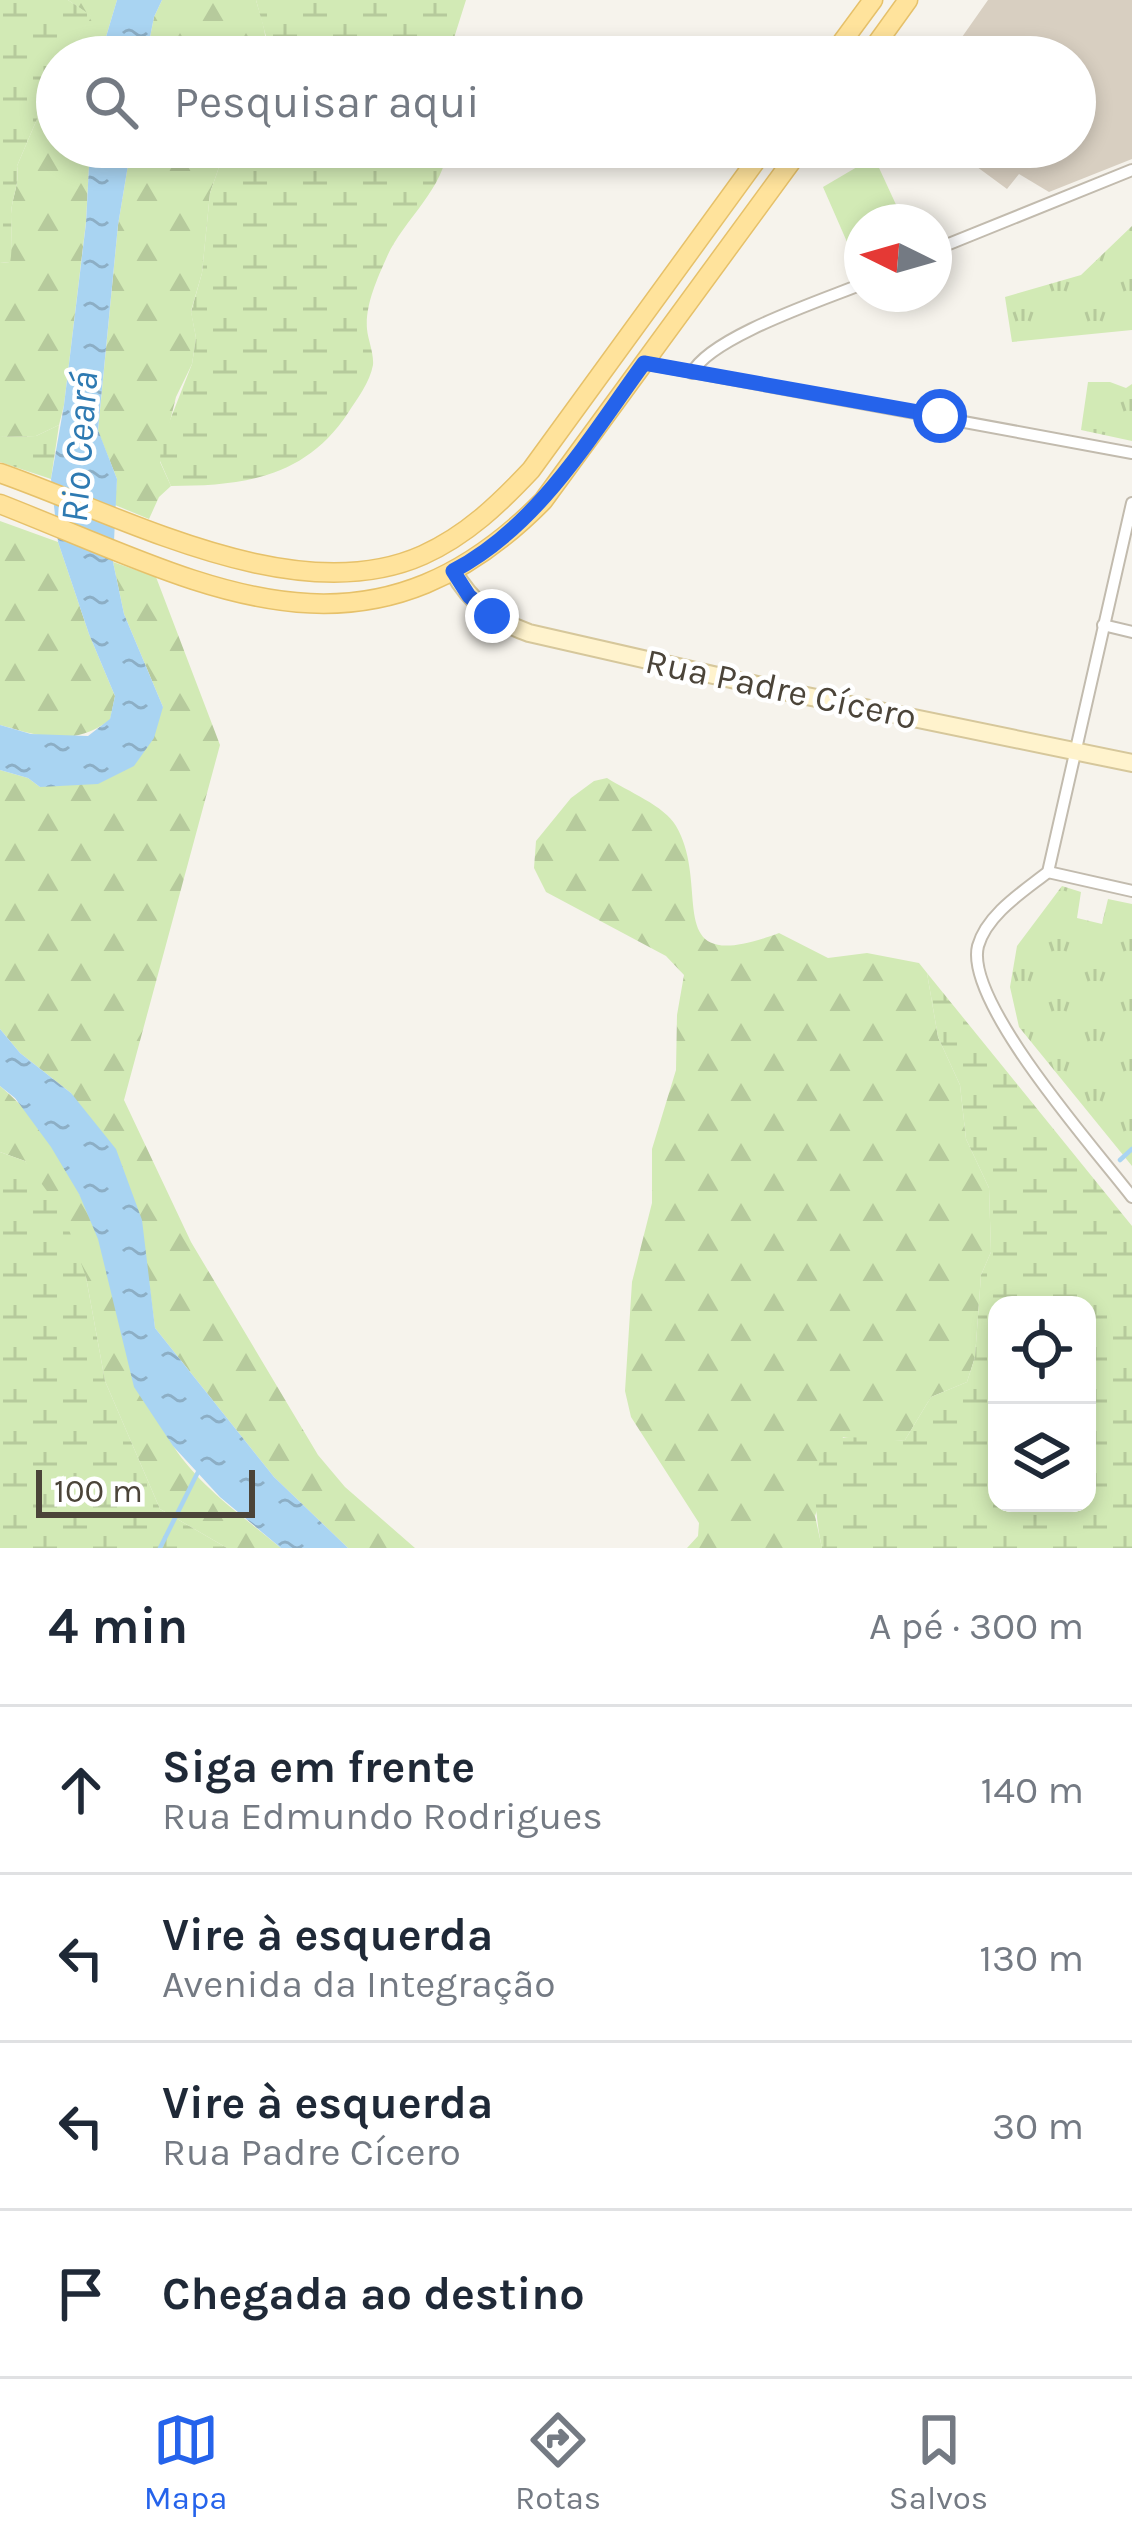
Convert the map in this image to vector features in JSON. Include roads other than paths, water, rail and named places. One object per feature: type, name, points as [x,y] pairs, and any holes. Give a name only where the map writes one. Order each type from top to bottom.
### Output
[{"type":"main road","points":[[846,36],[873,0]]},
{"type":"main road","points":[[882,36],[908,0]]},
{"type":"main road","points":[[5,475],[153,530],[275,568],[331,575],[386,567],[443,544],[494,509],[531,470],[751,168]]},
{"type":"main road","points":[[1,505],[242,596],[314,606],[382,598],[453,571],[510,534],[542,501],[787,168]]},
{"type":"main road","points":[[586,394],[616,400]]},
{"type":"main road","points":[[586,394],[604,417]]},
{"type":"street","points":[[952,243],[1132,170]]},
{"type":"street","points":[[692,373],[703,358],[721,347],[811,301],[844,290]]},
{"type":"street","points":[[644,363],[1132,453]]},
{"type":"street","points":[[1132,503],[1048,872],[1003,909],[985,931],[977,952],[982,983],[1014,1042],[1132,1197]]},
{"type":"street","name":"Rua Padre Cícero","points":[[453,571],[480,607],[509,626],[529,632],[792,693],[1132,763]]},
{"type":"street","points":[[1103,625],[1132,632]]},
{"type":"street","points":[[1048,872],[1132,891]]},
{"type":"water","points":[[117,0],[162,0],[150,36],[106,36]]},
{"type":"water","name":"Rio Ceará","points":[[89,168],[128,168],[98,430],[117,479],[113,562],[124,614],[163,707],[154,738],[134,766],[98,784],[40,787],[0,770],[0,725],[31,734],[88,736],[110,719],[115,696],[58,542],[51,479],[86,223]]},
{"type":"water","points":[[0,1029],[20,1053],[71,1093],[116,1149],[142,1220],[155,1328],[274,1477],[348,1548],[281,1548],[220,1497],[173,1446],[134,1387],[98,1239],[79,1194],[51,1147],[15,1098],[0,1086]]},
{"type":"waterway","points":[[1120,1160],[1132,1149]]},
{"type":"waterway","points":[[160,1548],[198,1472]]}]
